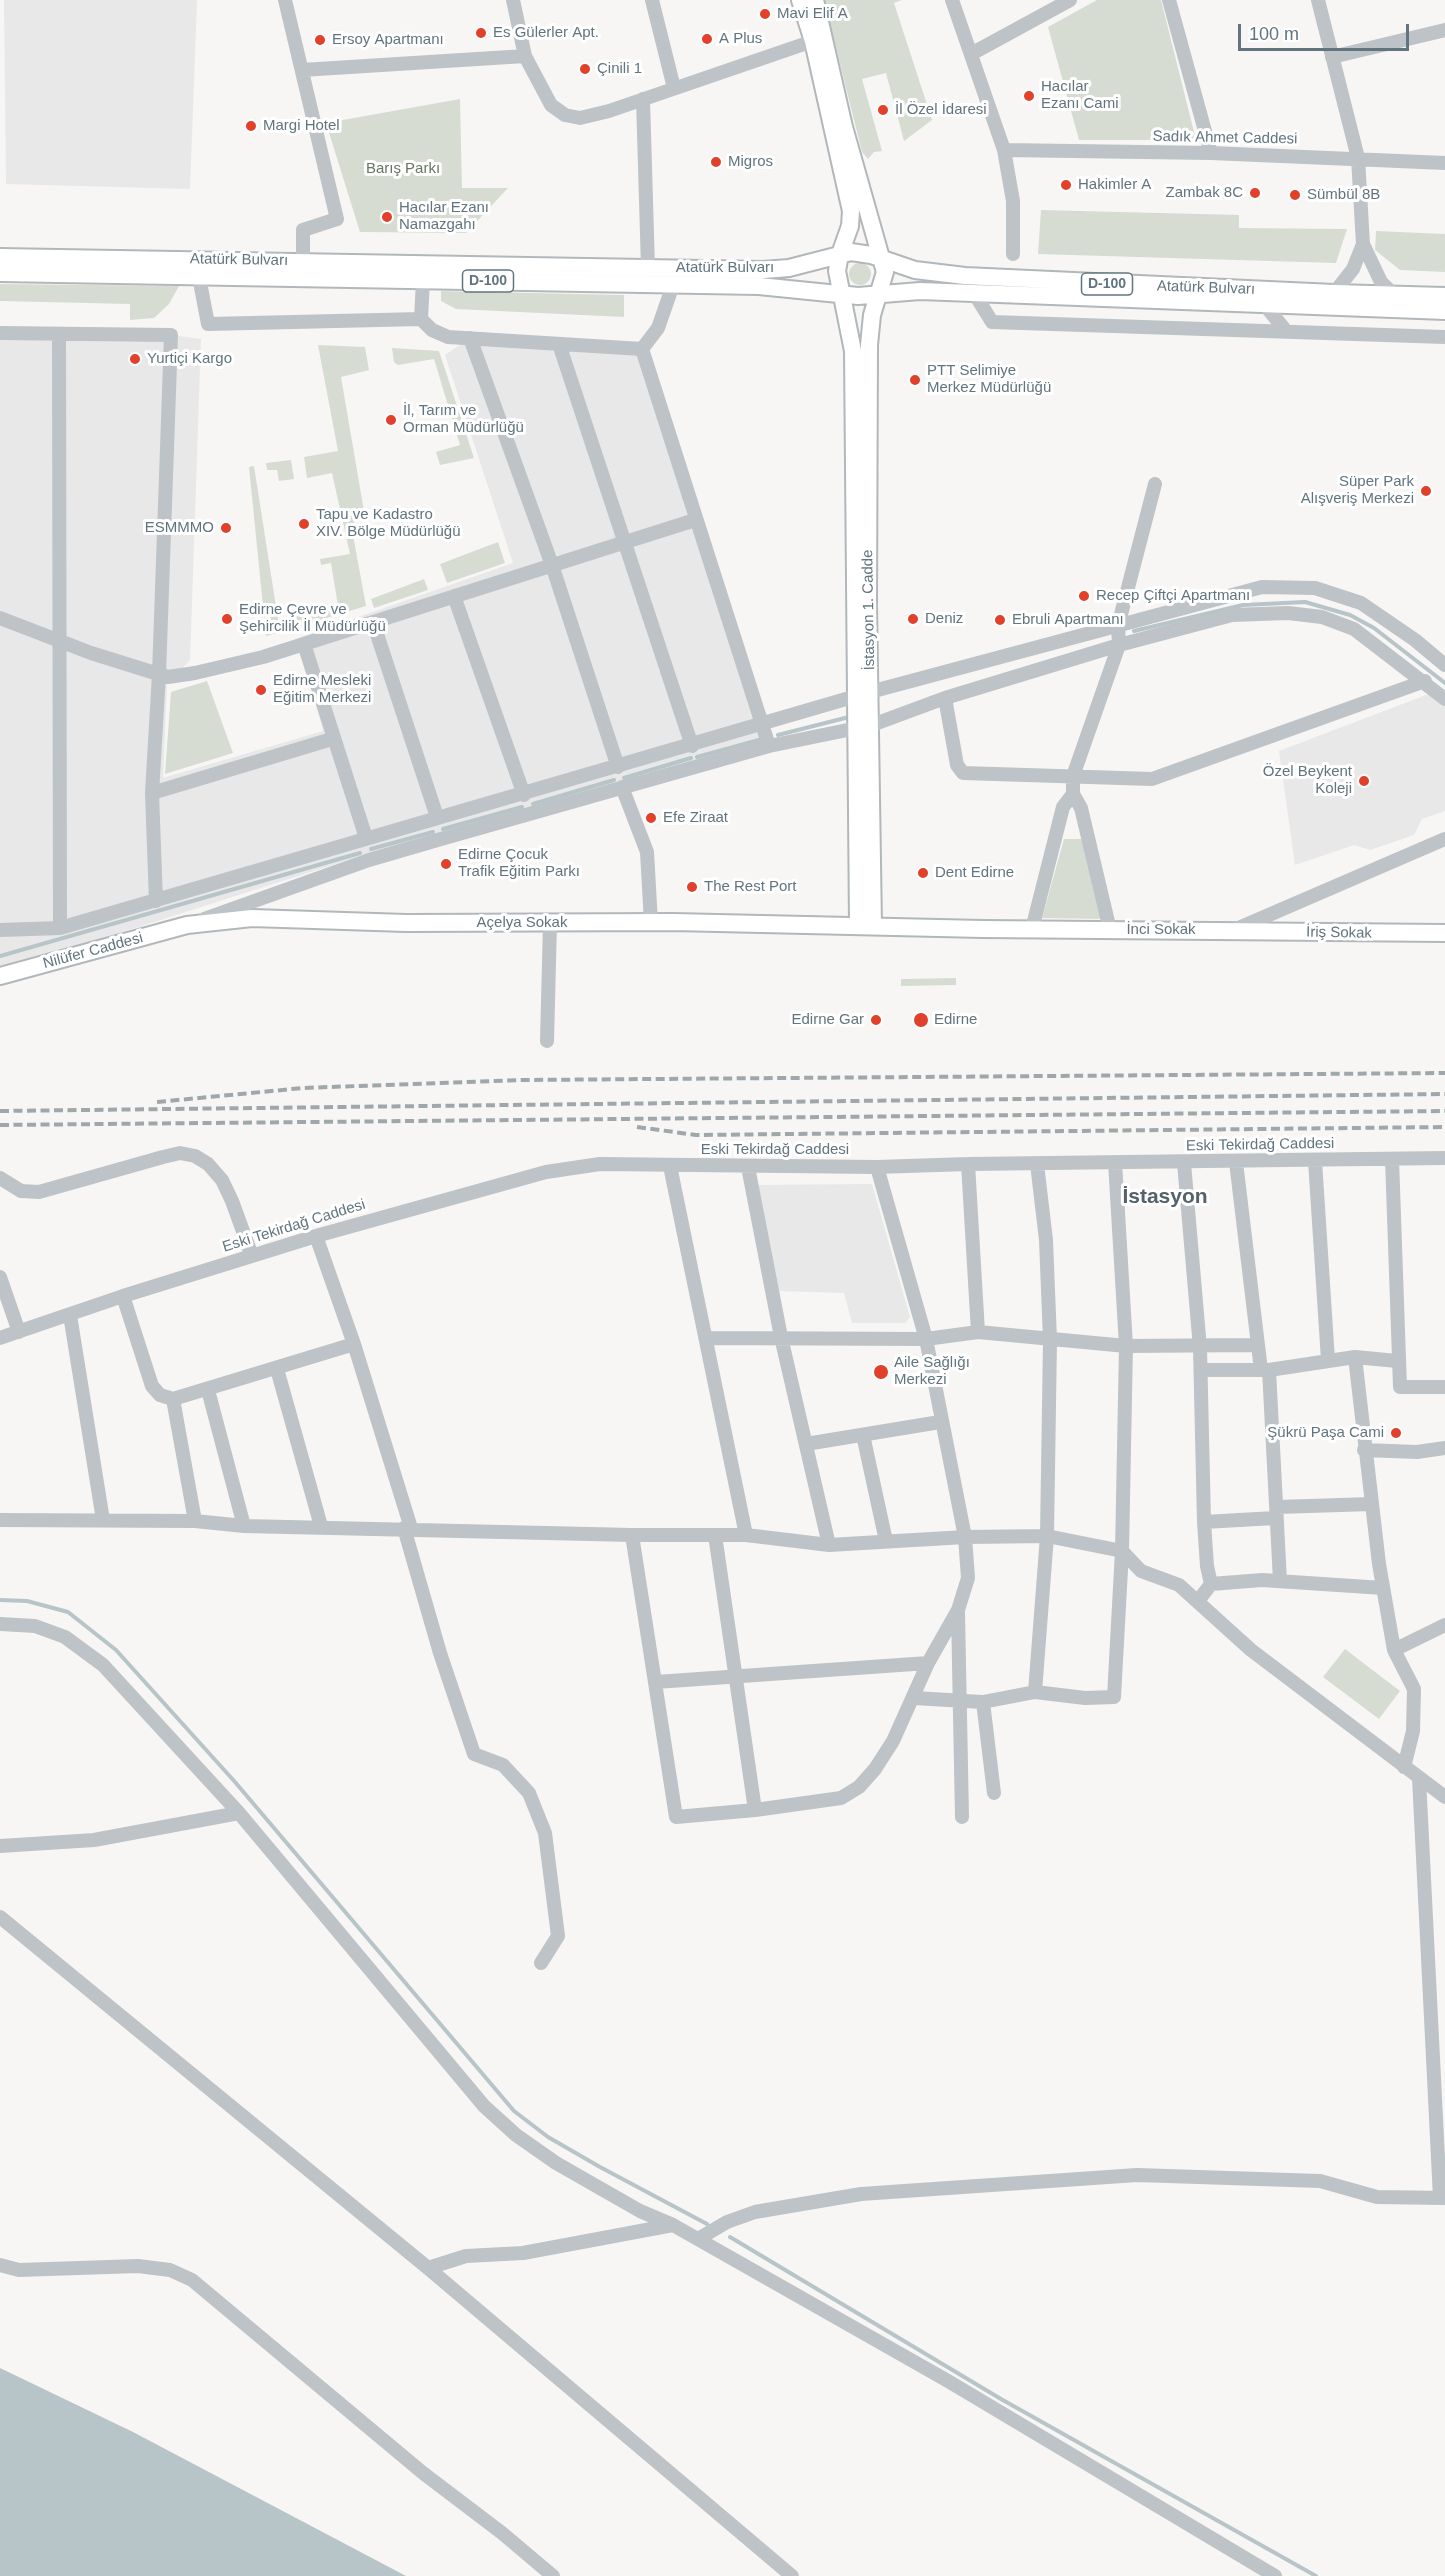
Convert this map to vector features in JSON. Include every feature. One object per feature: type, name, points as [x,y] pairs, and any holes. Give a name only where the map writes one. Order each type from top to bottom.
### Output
[{"type":"main road","points":[[800,0],[813,41],[850,199],[850,226],[840,254],[837,272],[842,294]]},
{"type":"main road","points":[[814,0],[871,232],[885,272],[877,294]]},
{"type":"main road","name":"Atatürk Bulvarı","points":[[0,257],[780,269],[851,252],[915,270],[964,276],[1445,296]]},
{"type":"main road","name":"Atatürk Bulvarı","points":[[0,273],[673,285],[793,288],[842,294],[920,291],[1445,311]]},
{"type":"main road","name":"İstasyon 1. Cadde","points":[[842,294],[853,351],[864,726],[866,925]]},
{"type":"main road","name":"İstasyon 1. Cadde","points":[[863,695],[869,345],[877,294]]},
{"type":"main road","name":"Açelya Sokak","points":[[187,925],[252,918],[396,923],[866,925]]},
{"type":"main road","name":"Nilüfer Caddesi","points":[[0,976],[187,925]]},
{"type":"main road","name":"İnci Sokak","points":[[866,925],[1234,930]]},
{"type":"main road","name":"İriş Sokak","points":[[1234,930],[1445,933]]},
{"type":"street","points":[[285,0],[337,219],[303,230],[303,261]]},
{"type":"street","points":[[513,0],[525,56],[551,105],[564,115],[580,118],[813,41]]},
{"type":"street","points":[[652,0],[674,88]]},
{"type":"street","points":[[952,0],[1004,150],[1013,201],[1013,254]]},
{"type":"street","points":[[971,54],[1070,0]]},
{"type":"street","points":[[1169,0],[1211,153]]},
{"type":"street","points":[[1318,0],[1358,158],[1363,244],[1381,282],[1394,294]]},
{"type":"street","points":[[1332,57],[1445,30]]},
{"type":"street","points":[[302,70],[525,56]]},
{"type":"street","points":[[643,99],[648,268]]},
{"type":"street","name":"Sadık Ahmet Caddesi","points":[[1004,150],[1211,153],[1445,163]]},
{"type":"street","points":[[1334,293],[1353,269],[1363,244]]},
{"type":"street","points":[[199,277],[208,324],[420,319],[432,330],[448,337],[642,349]]},
{"type":"street","points":[[420,319],[423,280]]},
{"type":"street","points":[[642,349],[658,328],[673,285]]},
{"type":"street","points":[[974,293],[992,322],[1445,337]]},
{"type":"street","points":[[1264,304],[1286,331]]},
{"type":"street","points":[[0,333],[171,335],[159,674],[152,793],[156,901]]},
{"type":"street","points":[[59,334],[60,927]]},
{"type":"street","points":[[470,338],[552,565],[618,767]]},
{"type":"street","points":[[559,344],[692,746]]},
{"type":"street","points":[[642,349],[769,746]]},
{"type":"street","points":[[1110,930],[1081,808],[1073,794],[1073,776],[1119,645],[1118,626],[1155,484]]},
{"type":"street","points":[[0,618],[60,641],[168,677],[195,674],[304,644],[695,520]]},
{"type":"street","points":[[0,930],[60,927],[156,901],[437,817],[524,795],[863,695],[1262,587],[1315,588],[1361,603],[1445,664]]},
{"type":"street","points":[[454,596],[524,795]]},
{"type":"street","points":[[187,925],[369,860],[769,746],[864,726],[945,698],[1119,645],[1232,615],[1288,613],[1322,617],[1354,629],[1425,681],[1445,699]]},
{"type":"street","points":[[373,622],[437,817]]},
{"type":"street","points":[[304,644],[332,739],[366,838]]},
{"type":"street","points":[[945,698],[957,765],[963,773],[1152,778],[1425,681]]},
{"type":"street","points":[[152,793],[332,739]]},
{"type":"street","points":[[622,787],[647,852],[651,923]]},
{"type":"street","points":[[1032,929],[1063,807],[1073,794]]},
{"type":"street","name":"İnci Sokak","points":[[1234,930],[1445,839]]},
{"type":"street","points":[[547,1041],[550,923]]},
{"type":"street","points":[[0,1178],[21,1191],[39,1192],[180,1153],[195,1156],[208,1164],[222,1180],[232,1200],[252,1256]]},
{"type":"street","name":"Eski Tekirdağ Caddesi","points":[[0,1338],[123,1296],[316,1236],[546,1172],[600,1164],[877,1167],[1445,1158]]},
{"type":"street","points":[[1392,1159],[1397,1361],[1400,1387],[1445,1386]]},
{"type":"street","points":[[1315,1161],[1328,1360]]},
{"type":"street","points":[[914,1698],[983,1702],[1035,1692],[1085,1698],[1114,1697],[1122,1551],[1126,1346],[1115,1162]]},
{"type":"street","points":[[1236,1162],[1257,1345],[1265,1370],[1280,1581]]},
{"type":"street","points":[[1184,1163],[1200,1348],[1204,1522],[1207,1566],[1211,1584]]},
{"type":"street","points":[[968,1164],[978,1332]]},
{"type":"street","points":[[1035,1692],[1047,1536],[1050,1340],[1046,1240],[1036,1164]]},
{"type":"street","points":[[670,1166],[708,1338],[746,1535]]},
{"type":"street","points":[[748,1167],[781,1336],[829,1545]]},
{"type":"street","points":[[632,1535],[657,1682],[676,1816],[755,1810],[841,1798],[859,1787],[887,1750],[914,1698],[928,1663],[958,1610],[968,1578],[965,1537],[940,1422],[926,1340],[877,1167]]},
{"type":"street","points":[[316,1236],[354,1344],[440,1653],[474,1754],[503,1765],[529,1793],[545,1833],[558,1936],[541,1963]]},
{"type":"street","points":[[0,1277],[19,1332]]},
{"type":"street","points":[[123,1296],[152,1386],[160,1395],[173,1399],[354,1344]]},
{"type":"street","points":[[70,1315],[103,1520]]},
{"type":"street","points":[[708,1338],[781,1336],[926,1340],[978,1332],[1126,1346],[1200,1348],[1257,1345]]},
{"type":"street","points":[[1201,1370],[1265,1370],[1355,1357],[1397,1361]]},
{"type":"street","points":[[1355,1357],[1364,1450],[1394,1650],[1414,1689],[1413,1731],[1404,1767]]},
{"type":"street","points":[[277,1369],[321,1526]]},
{"type":"street","points":[[208,1390],[244,1526]]},
{"type":"street","points":[[173,1399],[195,1521]]},
{"type":"street","points":[[806,1444],[940,1422]]},
{"type":"street","points":[[863,1435],[886,1541]]},
{"type":"street","points":[[1364,1450],[1417,1452],[1444,1450]]},
{"type":"street","points":[[1204,1522],[1276,1512],[1372,1504]]},
{"type":"street","points":[[0,1520],[195,1521],[244,1526],[632,1535],[746,1535],[829,1545],[965,1537],[1047,1536],[1122,1551],[1141,1571],[1179,1585],[1251,1650],[1445,1797]]},
{"type":"street","points":[[715,1535],[755,1810]]},
{"type":"street","points":[[1198,1600],[1211,1584],[1280,1581],[1383,1588]]},
{"type":"street","points":[[958,1610],[962,1817]]},
{"type":"street","points":[[0,1624],[35,1626],[45,1629],[65,1638],[103,1665],[239,1813],[484,2106],[516,2135],[556,2163],[640,2211],[673,2225],[784,2290],[948,2380],[1275,2576]]},
{"type":"street","points":[[1394,1650],[1445,1625]]},
{"type":"street","points":[[657,1682],[928,1663]]},
{"type":"street","points":[[983,1702],[994,1793]]},
{"type":"street","points":[[698,2239],[727,2222],[755,2211],[861,2194],[1137,2175],[1320,2181],[1377,2197],[1442,2198],[1419,1778]]},
{"type":"street","points":[[0,1846],[94,1840],[239,1813]]},
{"type":"street","points":[[0,1917],[428,2268],[792,2576]]},
{"type":"street","points":[[428,2268],[466,2256],[523,2253],[673,2225]]},
{"type":"street","points":[[0,2265],[19,2270],[138,2266],[170,2270],[192,2280],[423,2473],[502,2533],[553,2576]]},
{"type":"shaded area","points":[[4,0],[197,0],[190,189],[6,184]]},
{"type":"shaded area","points":[[0,333],[171,335],[201,339],[190,660],[167,685],[163,778],[323,731],[298,638],[513,563],[445,355],[470,338],[642,349],[769,746],[361,856],[60,952],[0,966]]},
{"type":"shaded area","name":"Özel Beykent Koleji","points":[[1426,695],[1438,695],[1445,701],[1445,811],[1422,819],[1414,835],[1370,850],[1354,845],[1295,865],[1279,751]]},
{"type":"shaded area","points":[[872,1184],[910,1317],[905,1323],[852,1323],[844,1293],[779,1291],[756,1185]]},
{"type":"shaded area","points":[[0,2368],[133,2432],[406,2576],[0,2576]]},
{"type":"green space","points":[[824,0],[902,0],[894,3],[932,120],[904,141],[886,73],[862,79],[882,151],[874,152],[868,159],[862,152]]},
{"type":"green space","points":[[1097,0],[1161,0],[1196,140],[1079,140],[1048,27]]},
{"type":"green space","name":"Barış Parkı","points":[[460,99],[462,188],[508,188],[466,233],[360,232],[326,123]]},
{"type":"green space","points":[[1041,210],[1239,215],[1239,228],[1347,229],[1336,263],[1038,254]]},
{"type":"green space","points":[[1376,231],[1445,234],[1445,272],[1400,270],[1375,250]]},
{"type":"green space","points":[[860,263],[868,266],[871,274],[868,282],[860,285],[852,282],[849,274],[852,266]]},
{"type":"green space","points":[[0,284],[179,286],[169,304],[154,318],[130,320],[130,304],[0,301]]},
{"type":"green space","points":[[441,291],[624,295],[624,317],[456,309],[441,301]]},
{"type":"green space","points":[[318,345],[365,347],[369,370],[341,377],[365,517],[351,524],[366,606],[294,628],[293,616],[338,606],[331,563],[321,565],[320,559],[350,554],[332,473],[307,478],[304,457],[338,451]]},
{"type":"green space","points":[[392,348],[439,351],[474,458],[440,465],[436,452],[460,445],[434,359],[398,365],[394,362]]},
{"type":"green space","points":[[291,460],[294,479],[279,481],[277,470],[267,470],[266,463]]},
{"type":"green space","points":[[254,466],[280,632],[266,636],[249,467]]},
{"type":"green space","points":[[498,542],[505,563],[447,583],[440,564]]},
{"type":"green space","points":[[424,579],[428,590],[374,608],[371,599]]},
{"type":"green space","points":[[207,681],[233,753],[165,774],[171,692]]},
{"type":"green space","points":[[1064,839],[1087,839],[1104,919],[1042,918]]},
{"type":"green space","points":[[956,978],[956,985],[901,986],[901,979]]},
{"type":"green space","points":[[1345,1649],[1400,1691],[1379,1719],[1323,1677]]},
{"type":"waterway","points":[[1134,631],[1243,605],[1305,602],[1350,615],[1374,628],[1445,683]]},
{"type":"waterway","points":[[778,735],[849,717]]},
{"type":"waterway","points":[[697,757],[759,740]]},
{"type":"waterway","points":[[624,778],[691,758]]},
{"type":"waterway","points":[[533,804],[614,780]]},
{"type":"waterway","points":[[443,829],[522,807]]},
{"type":"waterway","points":[[371,849],[433,832]]},
{"type":"waterway","points":[[0,956],[360,853]]},
{"type":"waterway","points":[[0,1600],[27,1601],[68,1612],[116,1650],[235,1782],[514,2111],[548,2137],[707,2224]]},
{"type":"waterway","points":[[730,2237],[1001,2399],[1316,2576]]},
{"type":"railway","points":[[157,1102],[303,1088],[522,1080],[1445,1073]]},
{"type":"railway","points":[[0,1111],[1445,1094]]},
{"type":"railway","points":[[0,1125],[1445,1111]]},
{"type":"railway","points":[[637,1127],[696,1135],[1445,1127]]},
{"type":"place","name":"Mavi Elif A","points":[[765,14]]},
{"type":"place","name":"Es Gülerler Apt.","points":[[481,33]]},
{"type":"place","name":"A Plus","points":[[707,39]]},
{"type":"place","name":"Ersoy Apartmanı","points":[[320,40]]},
{"type":"place","name":"Çinili 1","points":[[585,69]]},
{"type":"place","name":"Hacılar Ezanı Cami","points":[[1029,96]]},
{"type":"place","name":"İl Özel İdaresi","points":[[883,110]]},
{"type":"place","name":"Margi Hotel","points":[[251,126]]},
{"type":"place","name":"Migros","points":[[716,162]]},
{"type":"place","name":"Hakimler A","points":[[1066,185]]},
{"type":"place","name":"Zambak 8C","points":[[1255,193]]},
{"type":"place","name":"Sümbül 8B","points":[[1295,195]]},
{"type":"place","name":"Hacılar Ezanı Namazgahı","points":[[387,217]]},
{"type":"place","name":"Yurtiçi Kargo","points":[[135,359]]},
{"type":"place","name":"PTT Selimiye Merkez Müdürlüğü","points":[[915,380]]},
{"type":"place","name":"İl, Tarım ve Orman Müdürlüğü","points":[[391,420]]},
{"type":"place","name":"Süper Park Alışveriş Merkezi","points":[[1426,491]]},
{"type":"place","name":"Tapu ve Kadastro XIV. Bölge Müdürlüğü","points":[[304,524]]},
{"type":"place","name":"ESMMMO","points":[[226,528]]},
{"type":"place","name":"Recep Çiftçi Apartmanı","points":[[1084,596]]},
{"type":"place","name":"Edirne Çevre ve Şehircilik İl Müdürlüğü","points":[[227,619]]},
{"type":"place","name":"Deniz","points":[[913,619]]},
{"type":"place","name":"Ebruli Apartmanı","points":[[1000,620]]},
{"type":"place","name":"Edirne Mesleki Eğitim Merkezi","points":[[261,690]]},
{"type":"place","name":"Özel Beykent Koleji","points":[[1364,781]]},
{"type":"place","name":"Efe Ziraat","points":[[651,818]]},
{"type":"place","name":"Edirne Çocuk Trafik Eğitim Parkı","points":[[446,864]]},
{"type":"place","name":"Dent Edirne","points":[[923,873]]},
{"type":"place","name":"The Rest Port","points":[[692,887]]},
{"type":"place","name":"Edirne Gar","points":[[876,1020]]},
{"type":"place","name":"Edirne","points":[[921,1020]]},
{"type":"place","name":"Aile Sağlığı Merkezi","points":[[881,1372]]},
{"type":"place","name":"Şükrü Paşa Cami","points":[[1396,1433]]},
{"type":"district","name":"İstasyon","points":[[1165,1197]]}]
